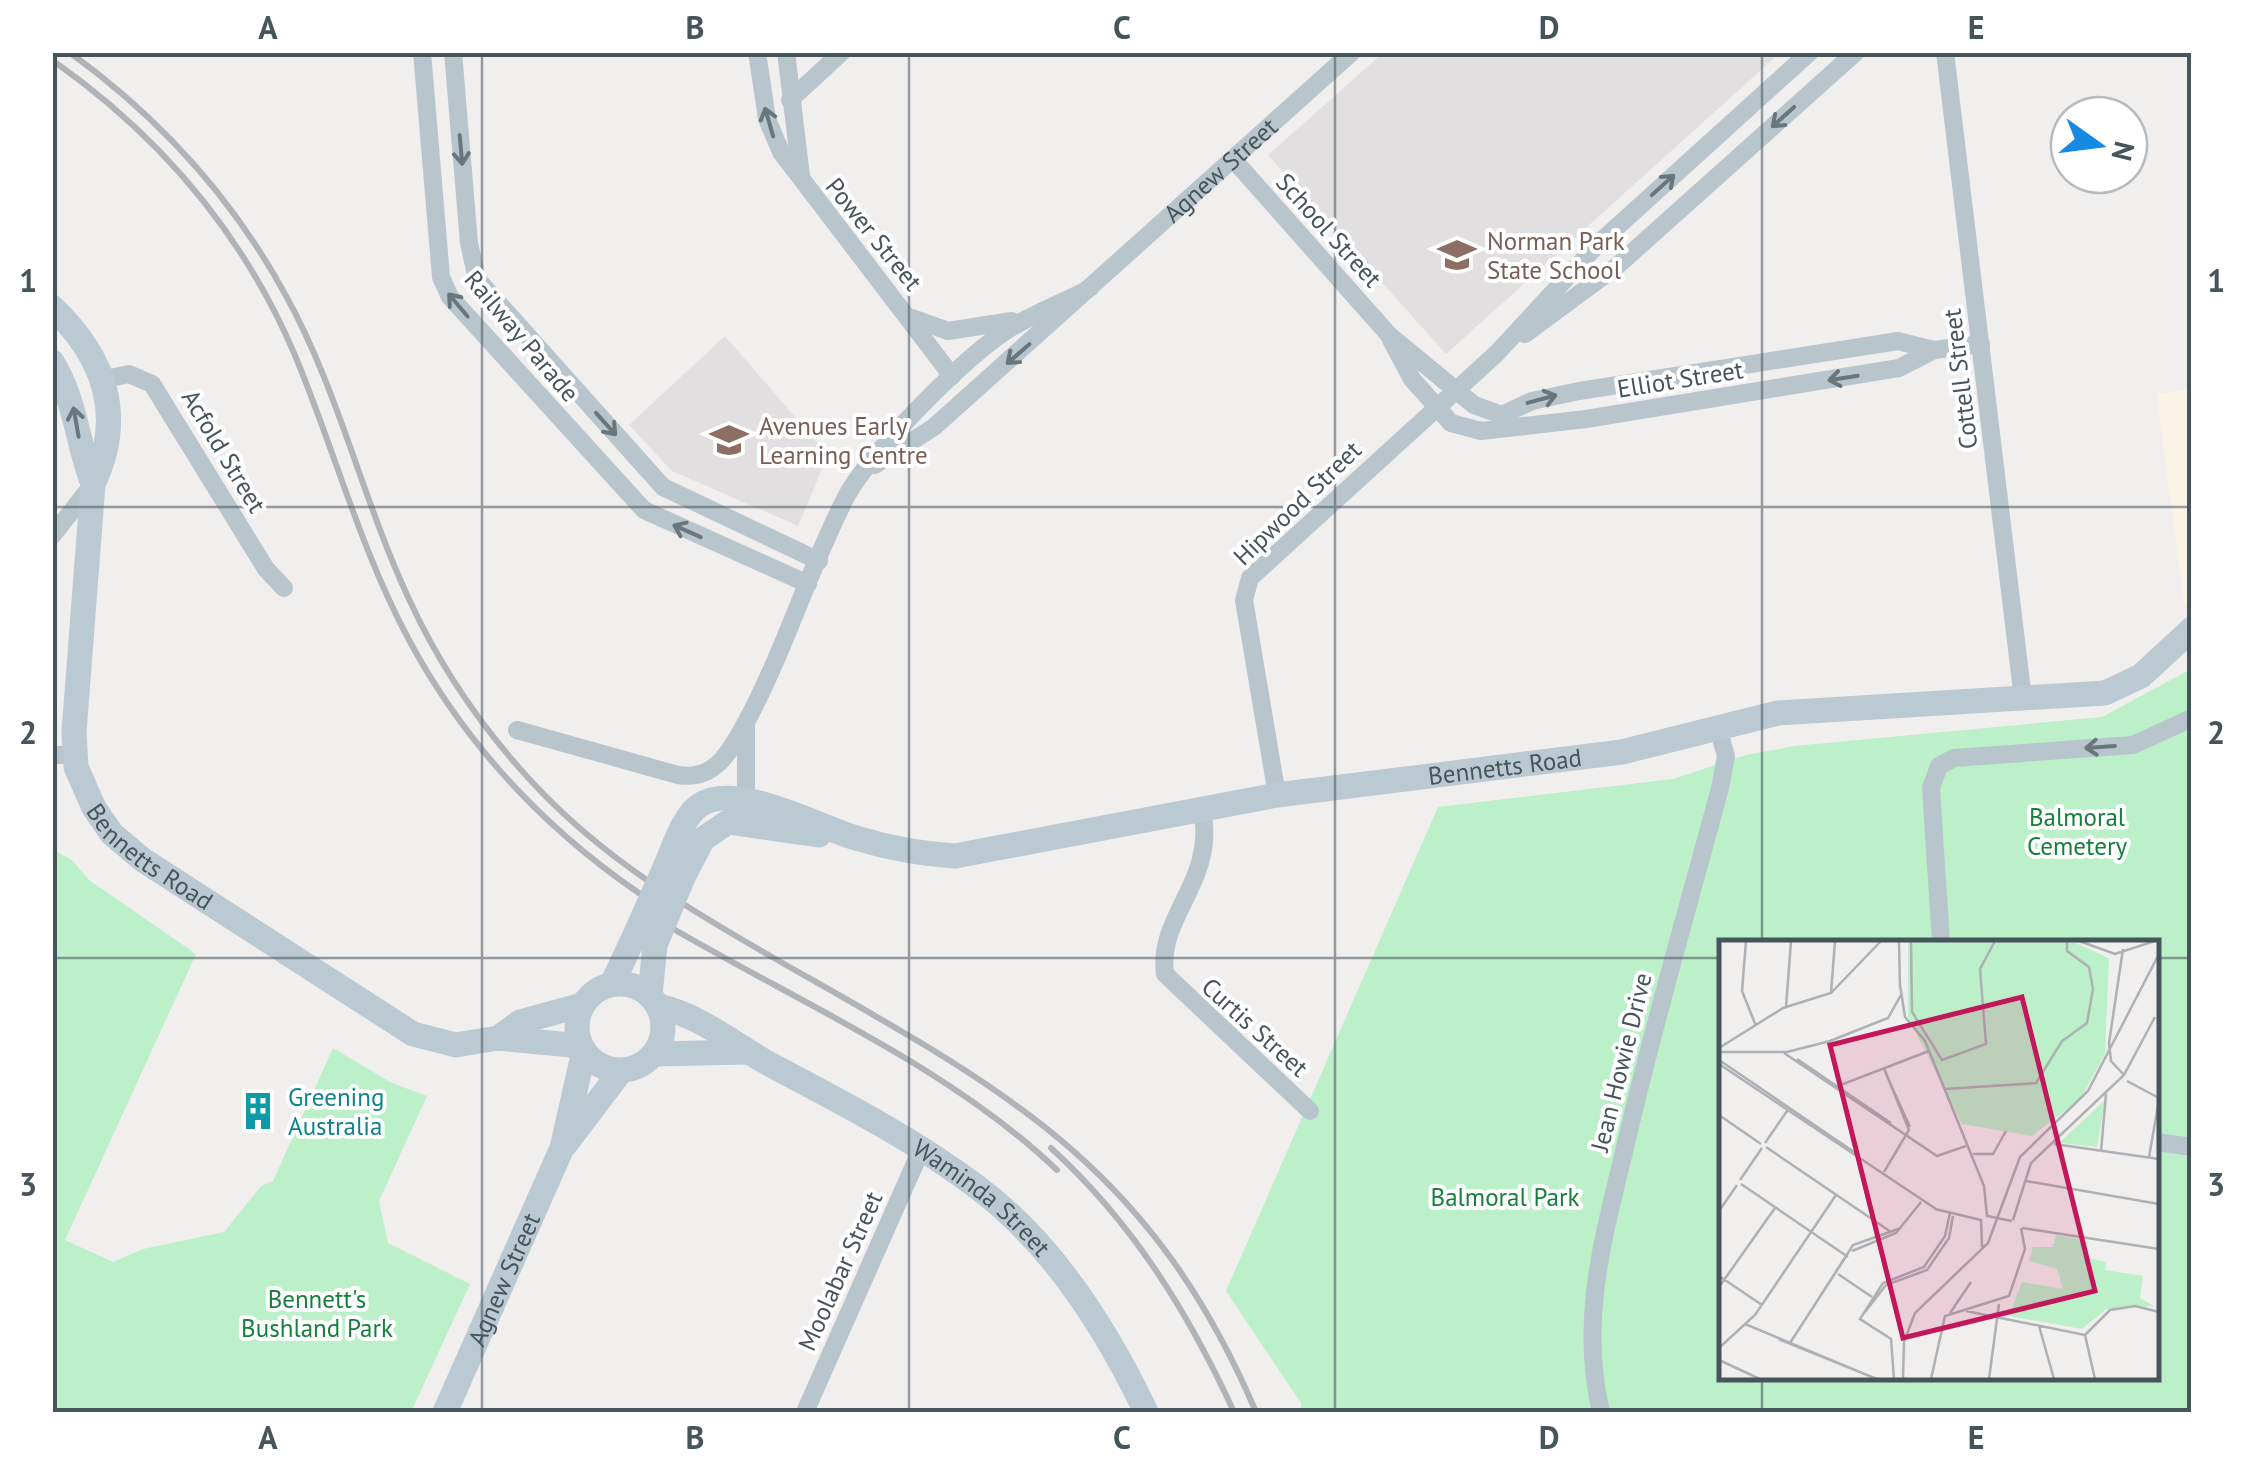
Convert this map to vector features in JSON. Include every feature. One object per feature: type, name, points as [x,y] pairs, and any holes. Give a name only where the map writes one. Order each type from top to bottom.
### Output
[{"type":"main road","name":"Bennetts Road","points":[[52,307],[82,340],[102,380],[109,413],[109,451],[93,484],[74,710],[63,755],[103,823],[127,848],[164,875],[413,1034],[456,1045],[498,1038],[582,1048]]},
{"type":"main road","name":"Bennetts Road","points":[[52,362],[69,392],[80,448],[93,484]]},
{"type":"main road","name":"Bennetts Road","points":[[2152,667],[2192,629]]},
{"type":"main road","name":"Bennetts Road","points":[[612,984],[645,940],[698,806],[718,799],[746,801],[854,838],[917,854],[955,856],[1277,794],[1622,752],[1778,714],[2106,692],[2152,667],[2192,652]]},
{"type":"main road","name":"Bennetts Road","points":[[675,870],[702,839],[732,821],[854,838]]},
{"type":"main road","name":"Bennetts Road","points":[[645,940],[654,1000]]},
{"type":"main road","points":[[625,983],[654,1000],[664,1030],[654,1054],[634,1068],[621,1070],[594,1062],[582,1048],[577,1018],[582,1005],[612,984],[625,983]]},
{"type":"main road","name":"Waminda Street","points":[[654,1000],[887,1126],[979,1188],[1030,1236],[1091,1317],[1124,1368],[1146,1412]]},
{"type":"main road","name":"Bennetts Road","points":[[498,1038],[520,1022],[582,1005]]},
{"type":"main road","name":"Agnew Street","points":[[445,1412],[562,1148],[582,1048]]},
{"type":"main road","name":"Waminda Street","points":[[654,1054],[748,1052]]},
{"type":"main road","name":"Agnew Street","points":[[562,1148],[621,1070]]},
{"type":"street","name":"Railway Parade","points":[[422,52],[441,277],[450,297],[638,506],[808,584]]},
{"type":"street","name":"Railway Parade","points":[[453,52],[468,243],[477,279],[663,487],[818,561]]},
{"type":"street","name":"Power Street","points":[[756,52],[771,133],[802,184],[952,376]]},
{"type":"street","name":"Power Street","points":[[786,52],[802,184]]},
{"type":"street","points":[[790,100],[842,52]]},
{"type":"street","name":"Agnew Street","points":[[870,468],[934,427],[1352,52]]},
{"type":"street","name":"Hipwood Street","points":[[1277,794],[1244,600],[1246,585],[1256,570],[1496,354],[1598,244],[1810,52]]},
{"type":"street","name":"Hipwood Street","points":[[1496,354],[1617,266],[1856,52]]},
{"type":"street","name":"Cottell Street","points":[[1944,52],[2023,699]]},
{"type":"street","name":"School Street","points":[[1232,159],[1389,335],[1454,392]]},
{"type":"street","name":"Agnew Street","points":[[517,730],[673,774],[700,776],[722,760],[747,719],[848,493],[952,376],[1003,332],[1090,288]]},
{"type":"street","name":"Power Street","points":[[907,315],[948,331],[1036,316]]},
{"type":"street","name":"School Street","points":[[1389,335],[1412,379],[1437,408]]},
{"type":"street","name":"Elliot Street","points":[[1454,392],[1481,410],[1502,414],[1579,391],[1879,344],[1910,341],[1934,350]]},
{"type":"street","name":"Elliot Street","points":[[1437,408],[1466,430],[1522,428],[1900,368],[1934,350],[1981,344]]},
{"type":"street","name":"Acfold Street","points":[[102,380],[128,374],[152,384],[266,569],[284,588]]},
{"type":"street","name":"Bennetts Road","points":[[53,536],[93,484]]},
{"type":"street","points":[[744,556],[756,532]]},
{"type":"street","points":[[1940,940],[1931,788],[1940,766],[1954,758],[2133,745],[2192,718]]},
{"type":"street","name":"Agnew Street","points":[[746,801],[743,764],[747,719]]},
{"type":"street","name":"Jean Howie Drive","points":[[1601,1412],[1590,1340],[1594,1278],[1643,1071],[1720,788],[1726,756],[1718,728]]},
{"type":"street","name":"Curtis Street","points":[[1202,809],[1205,855],[1168,941],[1162,959],[1165,974],[1310,1111]]},
{"type":"street","points":[[2159,1142],[2192,1147]]},
{"type":"street","name":"Moolabar Street","points":[[805,1412],[922,1150]]},
{"type":"shaded area","name":"Norman Park State School","points":[[1383,52],[1780,53],[1446,354],[1268,155]]},
{"type":"shaded area","name":"Avenues Early Learning Centre","points":[[725,336],[828,455],[798,526],[672,471],[629,425]]},
{"type":"shaded area","points":[[2191,389],[2192,601],[2184,606],[2157,394]]},
{"type":"green space","name":"Balmoral Park","points":[[2191,669],[2191,1412],[1301,1412],[1301,1403],[1226,1291],[1438,807],[1673,779],[1746,755],[1794,746],[2102,717]]},
{"type":"green space","name":"Bennett's Bushland Park","points":[[52,849],[72,860],[89,880],[196,954],[65,1240],[113,1262],[143,1249],[224,1232],[261,1186],[273,1181],[333,1048],[392,1083],[427,1096],[379,1201],[388,1243],[470,1284],[411,1412],[53,1412]]},
{"type":"railway","points":[[69,52],[133,104],[191,161],[264,258],[320,367],[392,559],[420,622],[462,694],[513,761],[586,834],[645,879],[928,1047],[1058,1138],[1115,1191],[1167,1252],[1213,1325],[1256,1412]]},
{"type":"railway","points":[[52,60],[128,120],[162,154],[194,189],[249,267],[294,353],[392,605],[458,719],[517,790],[550,822],[621,881],[660,907]]},
{"type":"railway","points":[[638,908],[909,1060],[1011,1130],[1057,1170]]},
{"type":"railway","points":[[1051,1148],[1108,1207],[1156,1271],[1198,1339],[1234,1412]]},
{"type":"place","name":"Norman Park State School","points":[[1457,255]]},
{"type":"place","name":"Avenues Early Learning Centre","points":[[729,440]]},
{"type":"place","name":"Greening Australia","points":[[258,1111]]},
{"type":"park label","name":"Balmoral Cemetery","points":[[2077,832]]}]
